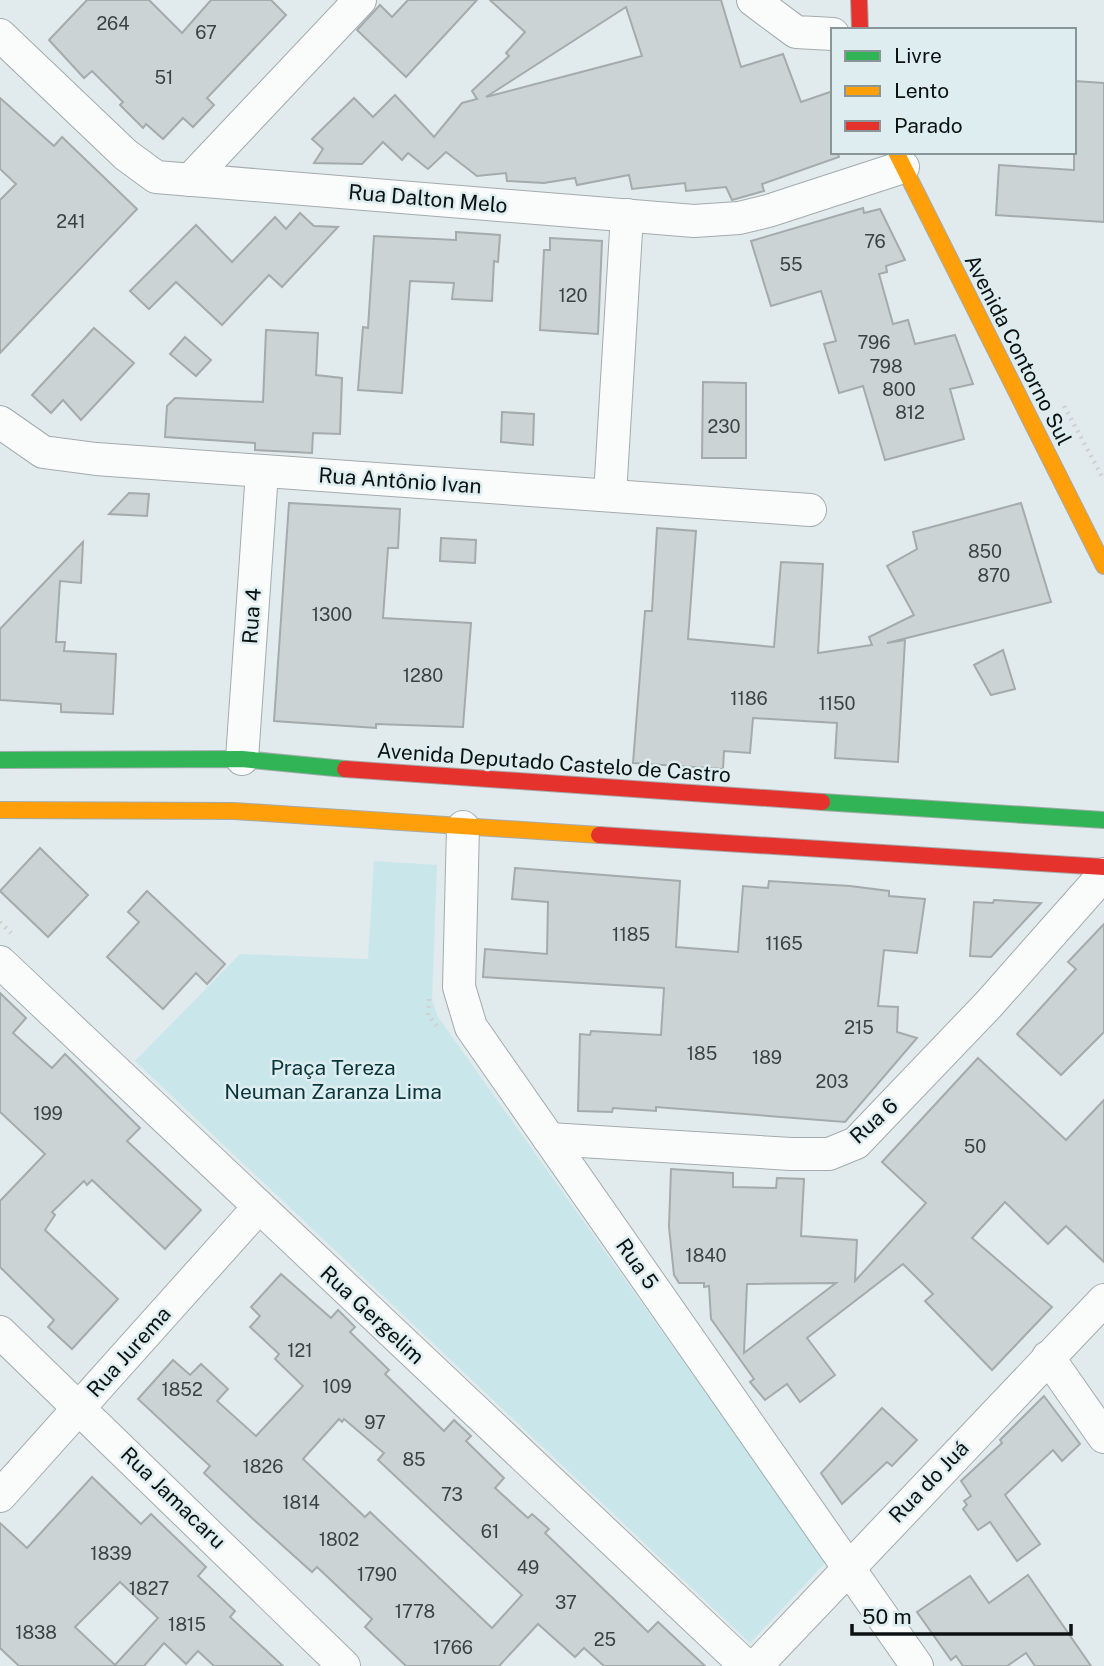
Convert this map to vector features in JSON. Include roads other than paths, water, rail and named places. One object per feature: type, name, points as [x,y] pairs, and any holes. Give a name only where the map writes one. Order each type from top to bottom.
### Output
[{"type":"main road","points":[[859,0],[860,28]]},
{"type":"main road","name":"Avenida Contorno Sul","points":[[899,160],[1104,566]]},
{"type":"main road","name":"Avenida Deputado Castelo de Castro","points":[[0,760],[242,760],[401,775],[1104,820]]},
{"type":"main road","points":[[0,810],[234,811],[463,828],[1104,867]]},
{"type":"street","points":[[190,180],[360,0]]},
{"type":"street","points":[[753,0],[796,32],[831,34]]},
{"type":"street","name":"Rua Dalton Melo","points":[[0,35],[126,155],[156,177],[694,221],[738,218],[899,160]]},
{"type":"street","points":[[610,495],[627,215]]},
{"type":"street","name":"Rua Antônio Ivan","points":[[0,422],[43,452],[262,472],[810,510]]},
{"type":"street","name":"Rua 4","points":[[242,760],[262,472]]},
{"type":"street","name":"Rua 5","points":[[463,828],[459,987],[471,1027],[917,1666]]},
{"type":"street","name":"Rua 6","points":[[549,1139],[791,1154],[829,1154],[856,1143],[989,1004],[1104,874]]},
{"type":"street","name":"Rua Gergelim","points":[[10,952],[258,1208],[746,1666]]},
{"type":"street","name":"Rua Jurema","points":[[0,1496],[258,1208]]},
{"type":"street","name":"Rua do Juá","points":[[756,1666],[849,1565],[1104,1300]]},
{"type":"street","name":"Rua Jamacaru","points":[[0,1332],[344,1666]]},
{"type":"street","points":[[1048,1357],[1104,1437]]},
{"type":"park label","name":"Praça Tereza Neuman Zaranza Lima","points":[[333,1080]]}]
